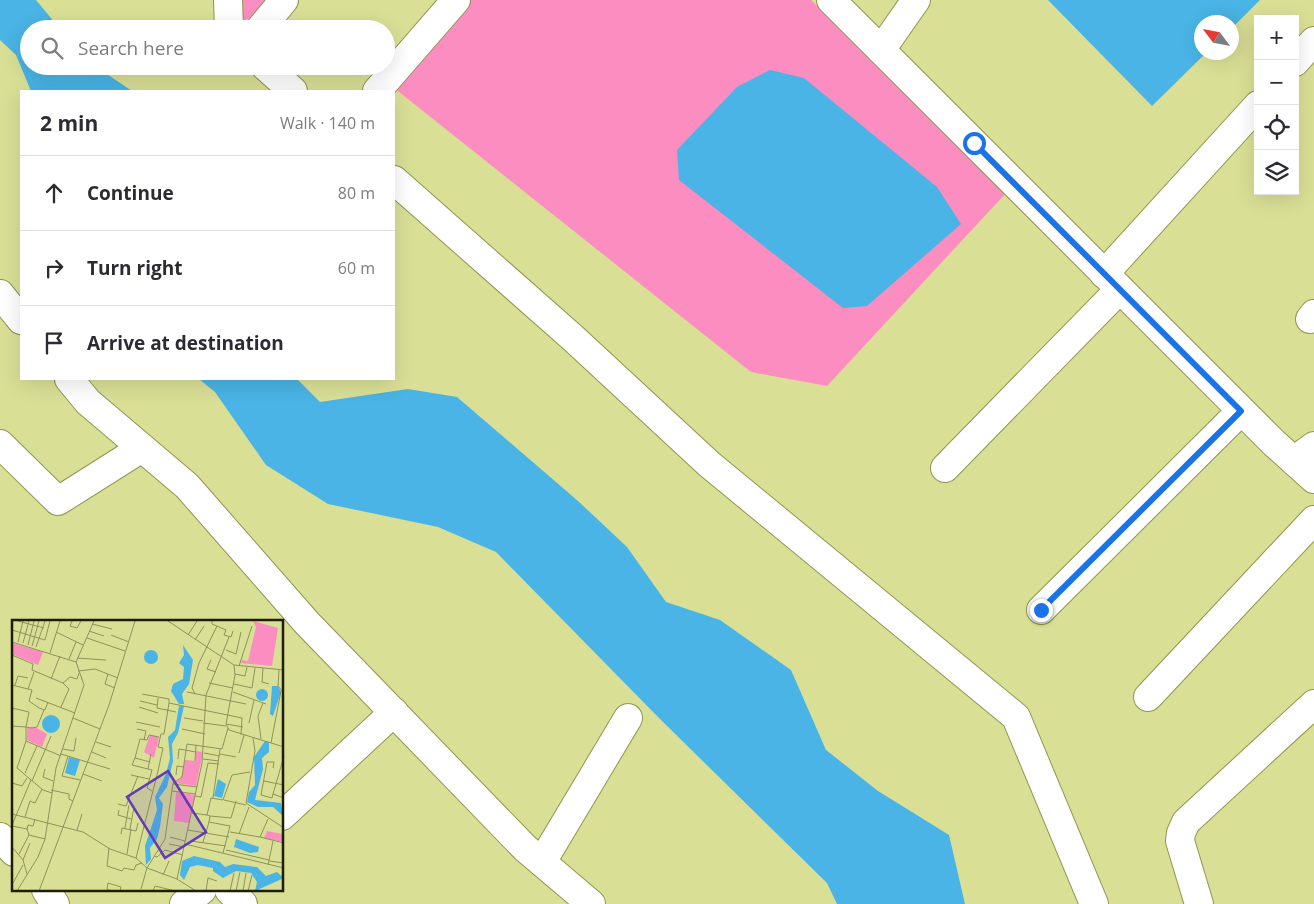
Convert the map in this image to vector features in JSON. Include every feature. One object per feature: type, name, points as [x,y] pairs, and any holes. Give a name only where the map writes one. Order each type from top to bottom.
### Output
[{"type":"street","points":[[228,0],[229,20]]},
{"type":"street","points":[[267,20],[284,0]]},
{"type":"street","points":[[395,70],[456,0]]},
{"type":"street","points":[[832,0],[1274,444],[1304,453],[1314,479]]},
{"type":"street","points":[[881,50],[916,0]]},
{"type":"street","points":[[1297,60],[1314,41]]},
{"type":"street","points":[[275,75],[292,90]]},
{"type":"street","points":[[378,90],[391,75]]},
{"type":"street","points":[[945,468],[1112,282],[1254,110]]},
{"type":"street","points":[[395,181],[573,338],[709,464],[1016,717],[1094,904]]},
{"type":"street","points":[[0,294],[20,319]]},
{"type":"street","points":[[70,380],[88,402],[187,486],[307,623],[525,848],[592,904]]},
{"type":"street","points":[[1041,610],[1241,411]]},
{"type":"street","points":[[0,444],[58,501],[142,448]]},
{"type":"street","points":[[1148,697],[1314,520]]},
{"type":"street","points":[[1199,904],[1180,841],[1186,822],[1314,704]]},
{"type":"street","points":[[284,811],[394,712]]},
{"type":"street","points":[[542,862],[628,718]]},
{"type":"street","points":[[0,837],[12,850]]},
{"type":"street","points":[[184,904],[199,892]]},
{"type":"street","points":[[231,892],[243,904]]},
{"type":"shaded area","points":[[237,0],[265,0],[251,17],[246,20],[237,20]]},
{"type":"shaded area","points":[[469,0],[811,0],[1007,192],[827,386],[751,372],[394,88]]},
{"type":"water","points":[[0,0],[36,0],[53,20],[20,20],[20,65],[16,55],[0,40]]},
{"type":"water","points":[[1048,0],[1260,0],[1239,21],[1239,15],[1194,15],[1194,60],[1199,60],[1152,106]]},
{"type":"water","points":[[770,70],[804,78],[937,187],[961,224],[867,306],[843,308],[679,180],[677,150],[737,87]]},
{"type":"water","points":[[24,75],[108,75],[131,90],[31,90]]},
{"type":"water","points":[[200,380],[298,380],[320,402],[408,389],[457,397],[578,501],[627,547],[666,602],[720,620],[791,670],[826,750],[878,791],[949,835],[965,904],[837,904],[827,883],[660,719],[496,552],[438,527],[328,504],[266,465],[215,392]]},
{"type":"route","points":[[974,143],[1241,411],[1041,610]]}]
